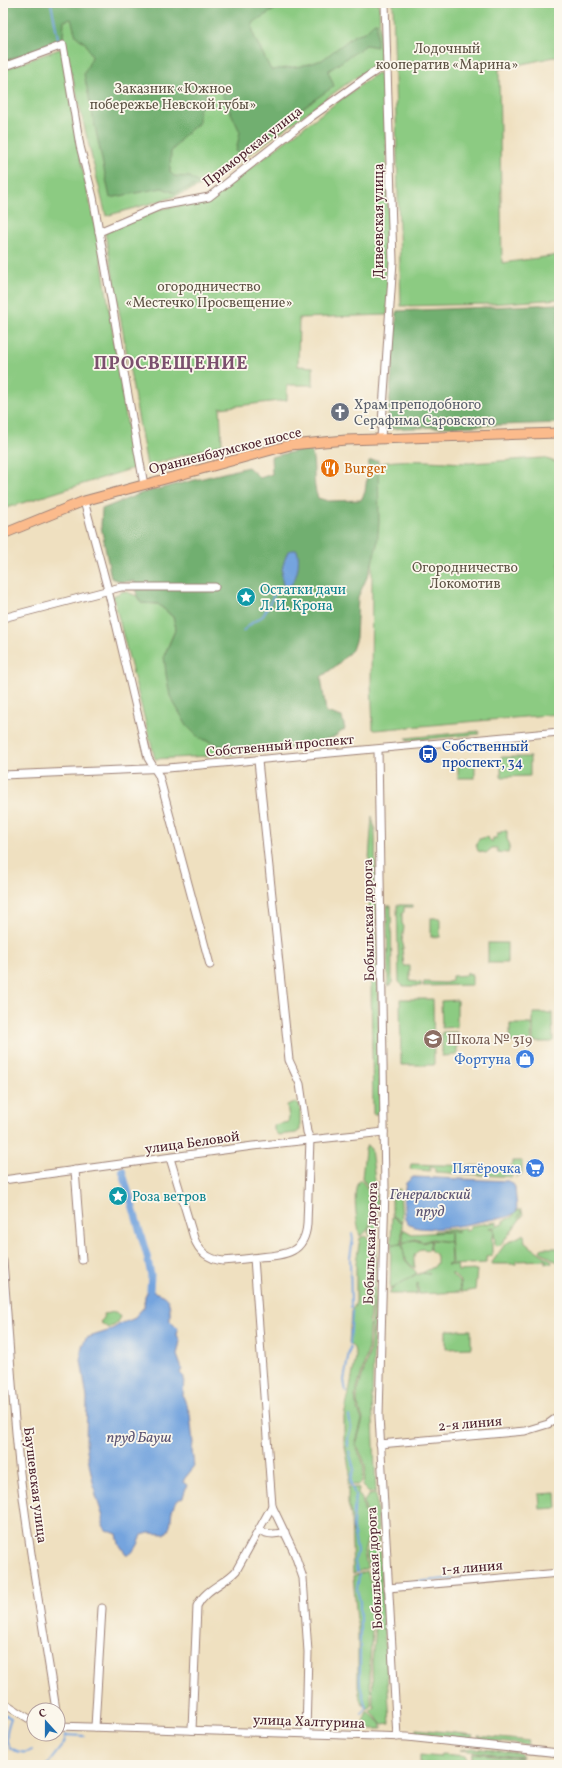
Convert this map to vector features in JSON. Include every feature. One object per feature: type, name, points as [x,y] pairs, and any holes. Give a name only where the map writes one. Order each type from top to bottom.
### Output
[{"type":"main road","name":"Ораниенбаумское шоссе","points":[[3,534],[84,501],[290,446],[321,441],[381,438],[559,433]]},
{"type":"street","name":"Дивеевская улица","points":[[381,438],[393,262],[385,3]]},
{"type":"street","points":[[3,67],[63,45],[80,146],[93,197],[144,485]]},
{"type":"street","name":"Приморская улица","points":[[99,232],[160,206],[209,198],[311,117],[364,79],[383,67],[388,67]]},
{"type":"street","points":[[84,501],[108,590],[148,758],[159,776],[210,965]]},
{"type":"street","points":[[3,618],[121,587],[215,587]]},
{"type":"street","name":"Собственный проспект","points":[[3,775],[154,769],[258,761],[559,732]]},
{"type":"street","name":"Бобыльская дорога","points":[[378,750],[385,1232],[380,1331],[380,1444],[397,1737]]},
{"type":"street","points":[[170,1158],[194,1238],[202,1253],[216,1260],[223,1261],[289,1253],[299,1247],[305,1236],[307,1224],[310,1139],[307,1132],[300,1084],[289,1060],[258,761]]},
{"type":"street","name":"улица Беловой","points":[[3,1180],[310,1139],[384,1132]]},
{"type":"street","points":[[75,1170],[82,1260]]},
{"type":"street","points":[[254,1258],[272,1506],[301,1568],[304,1583],[308,1652],[306,1734]]},
{"type":"street","name":"Баушевская улица","points":[[3,1261],[20,1474],[55,1702]]},
{"type":"street","name":"2-я линия","points":[[380,1444],[525,1431],[548,1424],[559,1416]]},
{"type":"street","points":[[192,1730],[197,1606],[205,1594],[236,1571],[272,1506]]},
{"type":"street","points":[[259,1530],[265,1534],[285,1532]]},
{"type":"street","name":"1-я линия","points":[[388,1588],[559,1573]]},
{"type":"street","points":[[95,1727],[102,1608]]},
{"type":"street","points":[[3,1702],[26,1717]]},
{"type":"street","name":"улица Халтурина","points":[[66,1726],[397,1737],[559,1753]]},
{"type":"green space","name":"Заказник «Южное побережье Невской губы»","points":[[3,3],[379,3],[381,62],[352,80],[211,182],[170,198],[106,216],[64,42],[3,64]]},
{"type":"green space","name":"Заказник «Южное побережье Невской губы»","points":[[3,3],[303,3],[277,8],[252,23],[254,36],[271,70],[301,66],[322,60],[355,35],[365,32],[375,22],[377,22],[377,47],[366,45],[328,71],[334,86],[296,113],[242,157],[236,151],[240,132],[224,98],[215,84],[210,80],[206,86],[206,102],[199,110],[199,123],[184,135],[171,152],[170,172],[174,176],[190,177],[200,184],[175,193],[162,188],[110,198],[84,74],[92,57],[86,44],[76,36],[71,19],[64,21],[63,39],[3,62]]},
{"type":"green space","name":"Лодочный кооператив «Марина»","points":[[393,3],[559,3],[559,56],[499,69],[502,263],[559,255],[559,299],[491,304],[401,306]]},
{"type":"green space","points":[[62,48],[77,145],[98,238],[134,468],[3,509],[3,70]]},
{"type":"green space","name":"огородничество «Местечко Просвещение»","points":[[377,73],[382,74],[384,77],[390,266],[387,315],[299,318],[298,366],[313,367],[313,385],[287,385],[287,400],[220,408],[222,444],[147,466],[105,232],[160,209],[208,201]]},
{"type":"green space","points":[[559,304],[559,423],[387,429],[397,311]]},
{"type":"green space","points":[[310,448],[318,498],[328,501],[361,500],[365,492],[369,461],[378,460],[379,522],[377,545],[369,573],[358,597],[356,638],[352,650],[337,665],[321,677],[326,712],[342,717],[345,729],[334,737],[310,744],[244,754],[199,738],[187,726],[170,696],[166,674],[164,656],[176,628],[173,617],[158,604],[141,603],[137,596],[134,581],[122,582],[111,578],[101,526],[102,509],[142,493],[248,467],[260,478],[272,474],[271,457]]},
{"type":"green space","name":"Огородничество Локомотив","points":[[543,458],[559,463],[559,714],[373,729],[371,684],[373,466],[393,461],[470,463]]},
{"type":"green space","points":[[124,591],[137,596],[141,603],[158,604],[173,617],[176,628],[164,656],[199,738],[244,754],[155,759],[113,596]]},
{"type":"green space","points":[[479,731],[479,734],[407,741],[406,738]]},
{"type":"green space","points":[[501,757],[530,757],[530,776],[501,777]]},
{"type":"green space","points":[[458,761],[475,761],[475,778],[458,778]]},
{"type":"green space","points":[[372,816],[375,830],[380,1114],[373,1114],[369,859]]},
{"type":"green space","points":[[501,831],[507,831],[507,839],[510,845],[508,853],[497,852],[497,848],[492,848],[486,853],[478,851],[476,845],[479,839],[487,837],[492,842],[493,838],[497,838],[497,833],[501,833]]},
{"type":"green space","points":[[397,905],[413,905],[413,907],[404,907],[404,912],[402,913],[402,923],[404,927],[402,941],[404,948],[402,948],[404,966],[410,966],[410,981],[421,983],[421,986],[403,986],[399,982]]},
{"type":"green space","points":[[387,906],[391,906],[392,981],[392,984],[388,986]]},
{"type":"green space","points":[[431,918],[440,918],[440,937],[431,937]]},
{"type":"green space","points":[[488,943],[507,943],[507,963],[488,963]]},
{"type":"green space","points":[[467,973],[472,975],[472,985],[423,986],[424,982],[445,983],[452,981],[452,976],[467,975]]},
{"type":"green space","points":[[400,999],[433,999],[434,1065],[401,1065]]},
{"type":"green space","points":[[457,1000],[457,1027],[442,1028],[441,1001]]},
{"type":"green space","points":[[533,1013],[552,1013],[553,1041],[533,1042]]},
{"type":"green space","points":[[510,1024],[532,1024],[531,1042],[510,1042]]},
{"type":"green space","points":[[442,1032],[457,1032],[457,1055],[442,1056]]},
{"type":"green space","points":[[295,1102],[300,1105],[300,1130],[296,1133],[278,1135],[274,1130],[274,1125],[288,1122],[289,1118],[287,1105]]},
{"type":"green space","points":[[367,1145],[371,1149],[378,1204],[372,1397],[376,1492],[369,1493],[362,1486],[366,1469],[362,1456],[356,1445],[363,1419],[357,1403],[357,1393],[370,1351],[372,1310],[371,1292],[374,1258],[373,1241],[368,1232],[373,1222],[374,1205],[369,1188],[362,1178],[365,1150]]},
{"type":"green space","points":[[513,1161],[522,1161],[522,1174],[515,1178],[517,1176],[517,1171],[512,1172],[512,1177],[435,1172],[435,1168],[430,1167],[430,1171],[410,1169],[411,1164],[509,1167],[513,1164]]},
{"type":"green space","points":[[360,1180],[365,1185],[371,1200],[372,1218],[370,1226],[366,1232],[360,1236],[357,1224],[355,1197],[357,1183]]},
{"type":"green space","points":[[400,1189],[402,1222],[392,1215],[392,1191]]},
{"type":"green space","points":[[517,1210],[522,1210],[518,1218],[522,1211],[523,1215],[501,1245],[495,1246],[494,1227],[489,1228],[493,1228],[494,1236],[492,1237],[492,1256],[486,1257],[486,1263],[452,1265],[450,1233],[450,1242],[432,1239],[423,1242],[415,1239],[403,1243],[403,1229],[412,1234],[434,1233],[434,1231],[465,1228],[465,1231],[470,1230],[470,1226],[497,1222],[497,1226],[503,1224],[503,1221],[512,1217]]},
{"type":"green space","points":[[392,1216],[402,1223],[402,1244],[391,1244]]},
{"type":"green space","points":[[524,1234],[525,1243],[552,1261],[552,1263],[546,1263],[546,1260],[516,1261],[516,1264],[491,1264],[505,1244]]},
{"type":"green space","points":[[365,1236],[371,1241],[373,1254],[369,1294],[370,1310],[368,1351],[355,1395],[356,1404],[362,1420],[355,1445],[363,1463],[364,1472],[361,1483],[358,1485],[348,1485],[350,1473],[344,1441],[344,1417],[356,1357],[354,1348],[349,1343],[351,1311],[356,1302],[356,1263],[360,1238]]},
{"type":"green space","points":[[414,1240],[423,1243],[431,1240],[429,1250],[422,1249],[416,1253],[414,1259],[415,1268],[407,1261],[403,1248],[403,1244]]},
{"type":"green space","points":[[432,1240],[450,1242],[451,1264],[447,1265],[457,1265],[458,1271],[477,1270],[475,1290],[461,1292],[460,1281],[452,1273],[452,1275],[459,1282],[460,1292],[419,1294],[417,1283],[417,1294],[390,1294],[390,1292],[397,1285],[417,1274],[419,1275],[419,1273],[430,1274],[422,1273],[434,1267],[437,1263],[437,1256],[430,1250]]},
{"type":"green space","points":[[402,1244],[405,1260],[417,1273],[390,1290],[391,1245]]},
{"type":"green space","points":[[542,1248],[558,1248],[559,1263],[540,1251]]},
{"type":"green space","points":[[118,1313],[120,1317],[115,1325],[108,1328],[100,1322],[104,1318],[103,1314]]},
{"type":"green space","points":[[446,1330],[471,1330],[471,1348],[446,1349]]},
{"type":"green space","points":[[348,1487],[359,1488],[358,1493],[362,1499],[369,1534],[364,1552],[367,1568],[353,1574],[351,1515],[348,1504]]},
{"type":"green space","points":[[556,1493],[557,1508],[540,1509],[539,1494]]},
{"type":"green space","points":[[376,1494],[390,1723],[383,1724],[370,1711],[375,1707],[373,1706],[372,1663],[376,1611],[373,1584],[366,1554],[371,1538],[364,1501],[369,1495]]},
{"type":"green space","points":[[367,1571],[373,1604],[370,1666],[371,1705],[368,1709],[360,1700],[358,1687],[358,1633],[353,1576]]},
{"type":"green space","points":[[367,1711],[382,1724],[382,1729],[366,1729],[366,1727],[361,1728]]},
{"type":"green space","points":[[416,1729],[473,1735],[471,1739],[416,1733]]},
{"type":"green space","points":[[478,1736],[529,1741],[527,1745],[480,1740]]},
{"type":"green space","points":[[473,1748],[520,1753],[522,1757],[460,1750]]},
{"type":"green space","points":[[473,1753],[521,1758],[519,1762],[506,1761],[501,1765],[470,1765]]},
{"type":"green space","points":[[441,1754],[466,1756],[465,1765],[420,1765],[420,1755],[440,1757]]},
{"type":"water","points":[[297,550],[299,560],[296,577],[287,588],[284,587],[282,569],[288,551]]},
{"type":"water","name":"Генеральский пруд","points":[[413,1177],[508,1181],[515,1187],[517,1210],[508,1217],[459,1226],[434,1229],[413,1227],[405,1220],[404,1203],[406,1183]]},
{"type":"water","name":"пруд Бауш","points":[[148,1290],[162,1295],[168,1300],[170,1307],[170,1321],[178,1329],[177,1335],[180,1341],[177,1355],[182,1369],[180,1373],[184,1377],[183,1396],[190,1414],[194,1467],[183,1482],[187,1485],[183,1497],[174,1505],[170,1525],[165,1534],[149,1533],[142,1535],[134,1550],[130,1554],[126,1554],[119,1544],[117,1534],[106,1530],[103,1526],[103,1517],[96,1496],[90,1468],[86,1444],[87,1398],[81,1360],[82,1346],[86,1338],[111,1330],[120,1324],[133,1319],[144,1307],[145,1296]]},
{"type":"waterway","points":[[51,3],[59,43]]},
{"type":"waterway","points":[[243,631],[263,616],[275,593],[283,590],[284,587]]},
{"type":"waterway","points":[[122,1170],[147,1256],[151,1275],[150,1290]]},
{"type":"waterway","points":[[351,1308],[350,1257],[353,1239],[352,1234]]},
{"type":"waterway","points":[[350,1344],[352,1311]]},
{"type":"waterway","points":[[346,1392],[344,1380],[350,1347]]},
{"type":"waterway","points":[[348,1447],[348,1438],[351,1428],[349,1416]]},
{"type":"waterway","points":[[349,1451],[354,1469],[351,1485]]},
{"type":"waterway","points":[[352,1487],[355,1495],[353,1528],[357,1551],[355,1561],[357,1572]]},
{"type":"waterway","points":[[359,1575],[357,1590],[360,1601],[360,1685],[366,1708]]},
{"type":"waterway","points":[[460,1578],[477,1576]]},
{"type":"waterway","points":[[405,1583],[454,1578]]},
{"type":"waterway","points":[[362,1714],[365,1710]]},
{"type":"waterway","points":[[3,1714],[11,1718],[6,1737],[9,1746],[12,1749],[21,1752],[32,1750]]},
{"type":"waterway","points":[[47,1765],[64,1743],[66,1735],[84,1736]]},
{"type":"place","name":"Храм преподобного Серафима Саровского","points":[[340,412]]},
{"type":"place","name":"Burger","points":[[330,468]]},
{"type":"place","name":"Остатки дачи Л. И. Крона","points":[[246,597]]},
{"type":"place","name":"Собственный проспект, 34","points":[[428,754]]},
{"type":"place","name":"Школа № 319","points":[[433,1039]]},
{"type":"place","name":"Фортуна","points":[[525,1059]]},
{"type":"place","name":"Пятёрочка","points":[[535,1168]]},
{"type":"place","name":"Роза ветров","points":[[118,1196]]},
{"type":"district","name":"ПРОСВЕЩЕНИЕ","points":[[171,363]]}]
